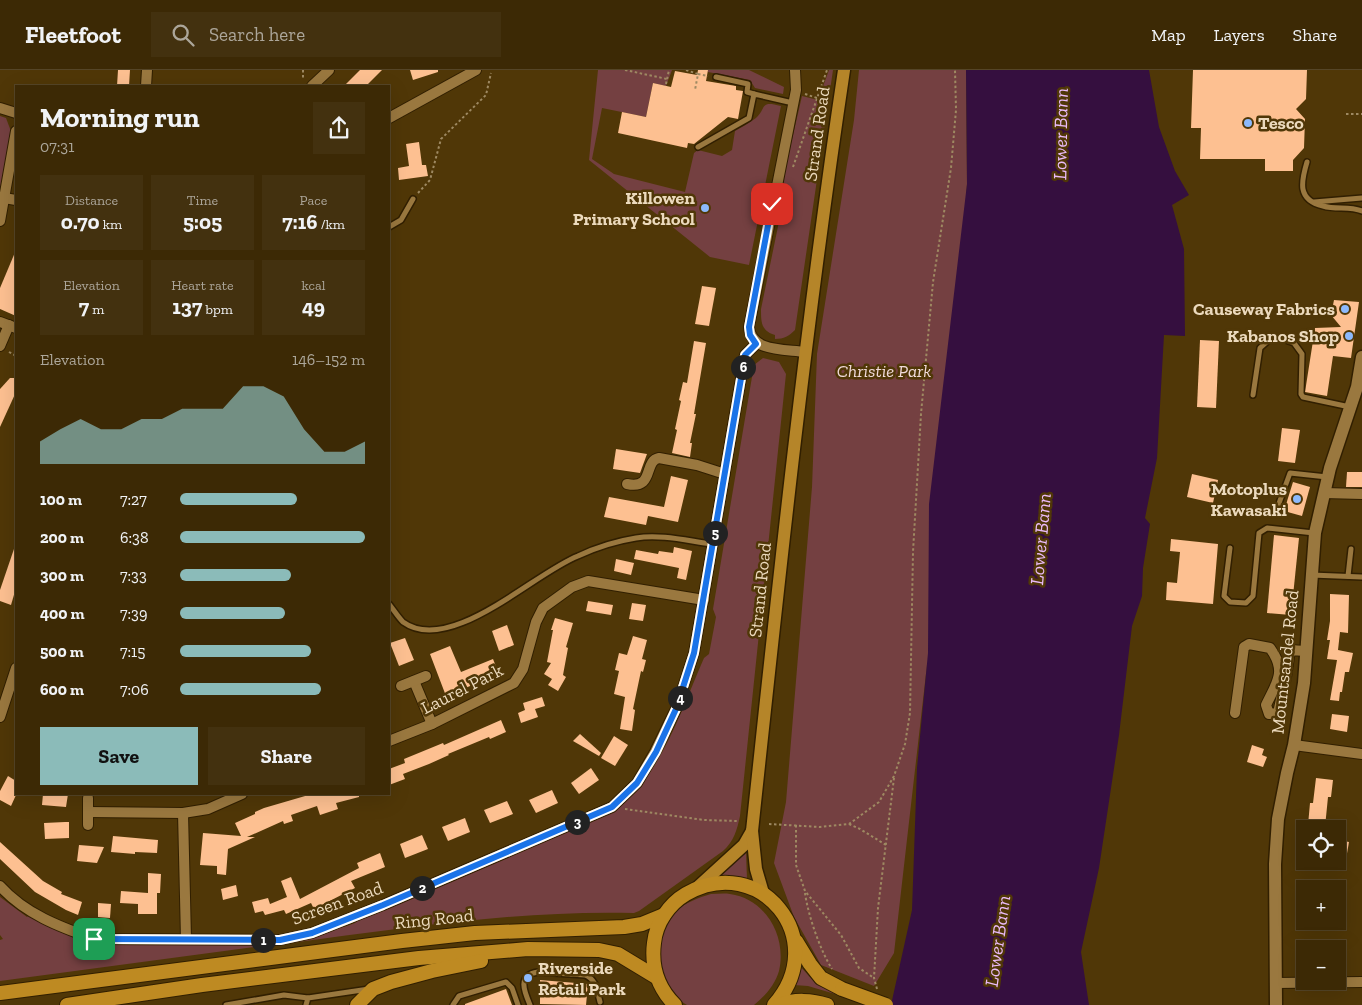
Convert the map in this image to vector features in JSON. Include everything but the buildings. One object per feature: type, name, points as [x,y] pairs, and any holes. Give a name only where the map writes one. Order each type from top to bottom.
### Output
[{"type":"highway","points":[[675,1005],[667,997],[656,976],[652,955],[655,934],[664,915],[678,899],[698,887],[720,882],[743,884],[763,894],[777,906],[788,920],[794,938],[796,957],[793,977],[784,994],[774,1005]]},
{"type":"highway","name":"Ring Road","points":[[0,993],[374,944],[475,933],[624,927],[642,924],[664,915]]},
{"type":"highway","points":[[794,938],[821,978],[842,989],[886,1005]]},
{"type":"highway","points":[[67,1005],[193,986],[418,958],[528,949],[599,950],[618,954],[656,976]]},
{"type":"highway","points":[[356,1005],[373,989],[432,971],[498,958],[528,949]]},
{"type":"highway","points":[[780,1005],[790,1001],[827,1005]]},
{"type":"main road","name":"Strand Road","points":[[763,894],[756,869],[752,831],[805,352],[844,70]]},
{"type":"main road","name":"Strand Road","points":[[698,887],[744,845],[752,831]]},
{"type":"street","points":[[146,85],[147,70]]},
{"type":"street","points":[[313,85],[329,70]]},
{"type":"street","points":[[390,117],[476,70]]},
{"type":"street","name":"Strand Road","points":[[756,344],[750,335],[749,327],[796,90],[795,70]]},
{"type":"street","points":[[0,108],[15,112]]},
{"type":"street","points":[[0,221],[15,137]]},
{"type":"street","points":[[4,198],[15,200]]},
{"type":"street","points":[[0,346],[8,325]]},
{"type":"street","points":[[704,600],[745,355],[756,344],[805,352]]},
{"type":"street","name":"Mountsandel Road","points":[[1276,1005],[1275,864],[1278,819],[1286,773],[1294,745],[1304,683],[1315,533],[1328,477],[1357,387],[1362,361]]},
{"type":"street","points":[[627,484],[633,485],[645,480],[652,462],[654,459],[659,458],[696,465],[724,474]]},
{"type":"street","points":[[1324,493],[1362,494]]},
{"type":"street","name":"Laurel Park","points":[[390,741],[432,724],[514,683],[524,669],[536,622],[543,608],[572,587],[588,581],[704,600]]},
{"type":"street","name":"Screen Road","points":[[0,886],[20,904],[39,916],[65,929],[94,939],[280,940],[312,933],[383,905],[612,807],[637,783],[656,752],[676,709],[694,653],[704,600]]},
{"type":"street","points":[[1235,713],[1244,647],[1249,644],[1270,648],[1279,660],[1278,678],[1266,705],[1269,714],[1278,713],[1290,650],[1305,651]]},
{"type":"street","points":[[0,716],[15,671]]},
{"type":"street","points":[[401,686],[426,676]]},
{"type":"street","points":[[414,681],[432,724]]},
{"type":"street","points":[[1294,745],[1362,754]]},
{"type":"street","points":[[88,812],[183,812],[208,809],[238,795]]},
{"type":"street","points":[[88,798],[88,826]]},
{"type":"street","points":[[183,812],[186,939]]},
{"type":"street","points":[[1276,984],[1362,982]]},
{"type":"lane","points":[[716,77],[748,84],[747,92],[793,103]]},
{"type":"lane","points":[[698,147],[749,118],[754,94]]},
{"type":"lane","points":[[1307,162],[1302,188],[1306,197],[1322,206],[1354,208],[1362,211]]},
{"type":"lane","points":[[1314,202],[1362,198]]},
{"type":"lane","points":[[390,226],[401,220],[413,199]]},
{"type":"lane","points":[[1253,395],[1260,348],[1269,340],[1283,340],[1294,343],[1302,354],[1303,397],[1350,408]]},
{"type":"lane","points":[[1271,511],[1278,506],[1290,473],[1328,477]]},
{"type":"lane","points":[[1230,548],[1224,596],[1230,602],[1246,603],[1252,596],[1258,533],[1266,528],[1315,533]]},
{"type":"lane","points":[[390,605],[403,622],[420,629],[439,631],[460,624],[490,608],[576,556],[636,538],[659,537],[713,544]]},
{"type":"lane","points":[[1348,576],[1351,549]]},
{"type":"lane","points":[[1311,575],[1362,577]]},
{"type":"lane","points":[[530,1005],[523,984],[525,978],[530,973],[538,972],[590,977],[595,982],[600,1002]]},
{"type":"lane","points":[[453,1005],[459,996],[506,982],[512,988],[518,1005]]},
{"type":"lane","points":[[226,1005],[284,995],[308,998],[373,989]]},
{"type":"lane","points":[[306,1005],[308,998]]},
{"type":"path","points":[[303,70],[303,85]]},
{"type":"path","points":[[625,70],[667,79]]},
{"type":"path","points":[[666,84],[669,70]]},
{"type":"path","points":[[686,70],[716,77]]},
{"type":"path","points":[[792,168],[827,70]]},
{"type":"path","points":[[805,891],[841,935],[859,968],[874,978],[878,908],[894,776],[905,744],[910,713],[912,552],[921,414],[933,282],[952,158],[956,110],[955,70]]},
{"type":"path","points":[[413,199],[430,180],[441,138],[486,95],[491,73]]},
{"type":"path","points":[[695,90],[698,74]]},
{"type":"path","points":[[1346,114],[1362,114]]},
{"type":"path","points":[[811,116],[836,124]]},
{"type":"path","points":[[849,824],[878,802],[894,776]]},
{"type":"path","points":[[612,807],[704,820],[737,821]]},
{"type":"path","points":[[769,824],[820,827],[849,824],[860,828],[886,845]]},
{"type":"path","points":[[796,826],[796,865],[822,949],[835,972]]},
{"type":"green space","points":[[598,70],[672,70],[666,86],[653,83],[646,117],[602,108],[592,159],[614,174],[685,192],[694,153],[698,150],[722,156],[732,150],[735,131],[756,118],[764,106],[774,104],[781,106],[749,265],[710,257],[589,160]]},
{"type":"green space","points":[[708,70],[749,70],[784,87],[783,94],[755,88],[750,80],[708,72]]},
{"type":"green space","points":[[829,70],[833,70],[795,330],[786,337],[775,339],[775,335],[764,328],[761,309],[787,185],[782,183],[802,96],[818,100]]},
{"type":"green space","name":"Christie Park","points":[[859,70],[966,70],[967,184],[916,895],[927,665],[894,953],[874,986],[821,965],[794,917],[774,863],[786,802],[812,487],[817,354],[854,120]]},
{"type":"green space","points":[[0,116],[6,118],[12,134],[0,195]]},
{"type":"green space","points":[[763,358],[779,362],[786,374],[740,816],[738,826],[727,847],[634,913],[548,914],[505,917],[291,943],[341,925],[344,927],[355,923],[358,920],[616,810],[646,778],[669,740],[704,658],[709,654],[716,617],[713,609],[754,365]]},
{"type":"green space","points":[[746,851],[747,880],[723,877],[721,873]]},
{"type":"green space","points":[[711,894],[730,894],[743,897],[754,903],[771,922],[777,933],[781,958],[779,971],[769,990],[754,1005],[687,1005],[668,986],[663,974],[660,961],[660,947],[662,934],[668,922],[684,905]]},
{"type":"green space","points":[[0,897],[27,917],[29,915],[75,936],[276,944],[0,981],[0,940],[3,939],[0,935]]},
{"type":"green space","points":[[799,965],[817,985],[852,999],[808,986],[794,985]]},
{"type":"water","name":"Lower Bann","points":[[966,70],[1149,70],[1159,127],[1175,171],[1189,195],[1172,205],[1184,249],[1185,336],[1164,335],[1157,458],[1145,518],[1150,524],[1143,568],[1142,596],[1132,626],[1119,735],[1099,868],[1081,952],[1089,1005],[891,1005],[912,910],[917,768],[928,653],[929,504],[967,184]]},
{"type":"place","name":"Tesco","points":[[1248,123]]},
{"type":"place","name":"Killowen Primary School","points":[[705,208]]},
{"type":"place","name":"Causeway Fabrics","points":[[1345,309]]},
{"type":"place","name":"Kabanos Shop","points":[[1349,336]]},
{"type":"place","name":"Motoplus Kawasaki","points":[[1297,499]]},
{"type":"place","name":"Riverside Retail Park","points":[[528,978]]},
{"type":"route","points":[[94,939],[280,940],[312,933],[383,905],[612,807],[637,783],[656,752],[676,709],[694,653],[745,355],[756,344],[750,335],[749,327],[772,204]]}]
